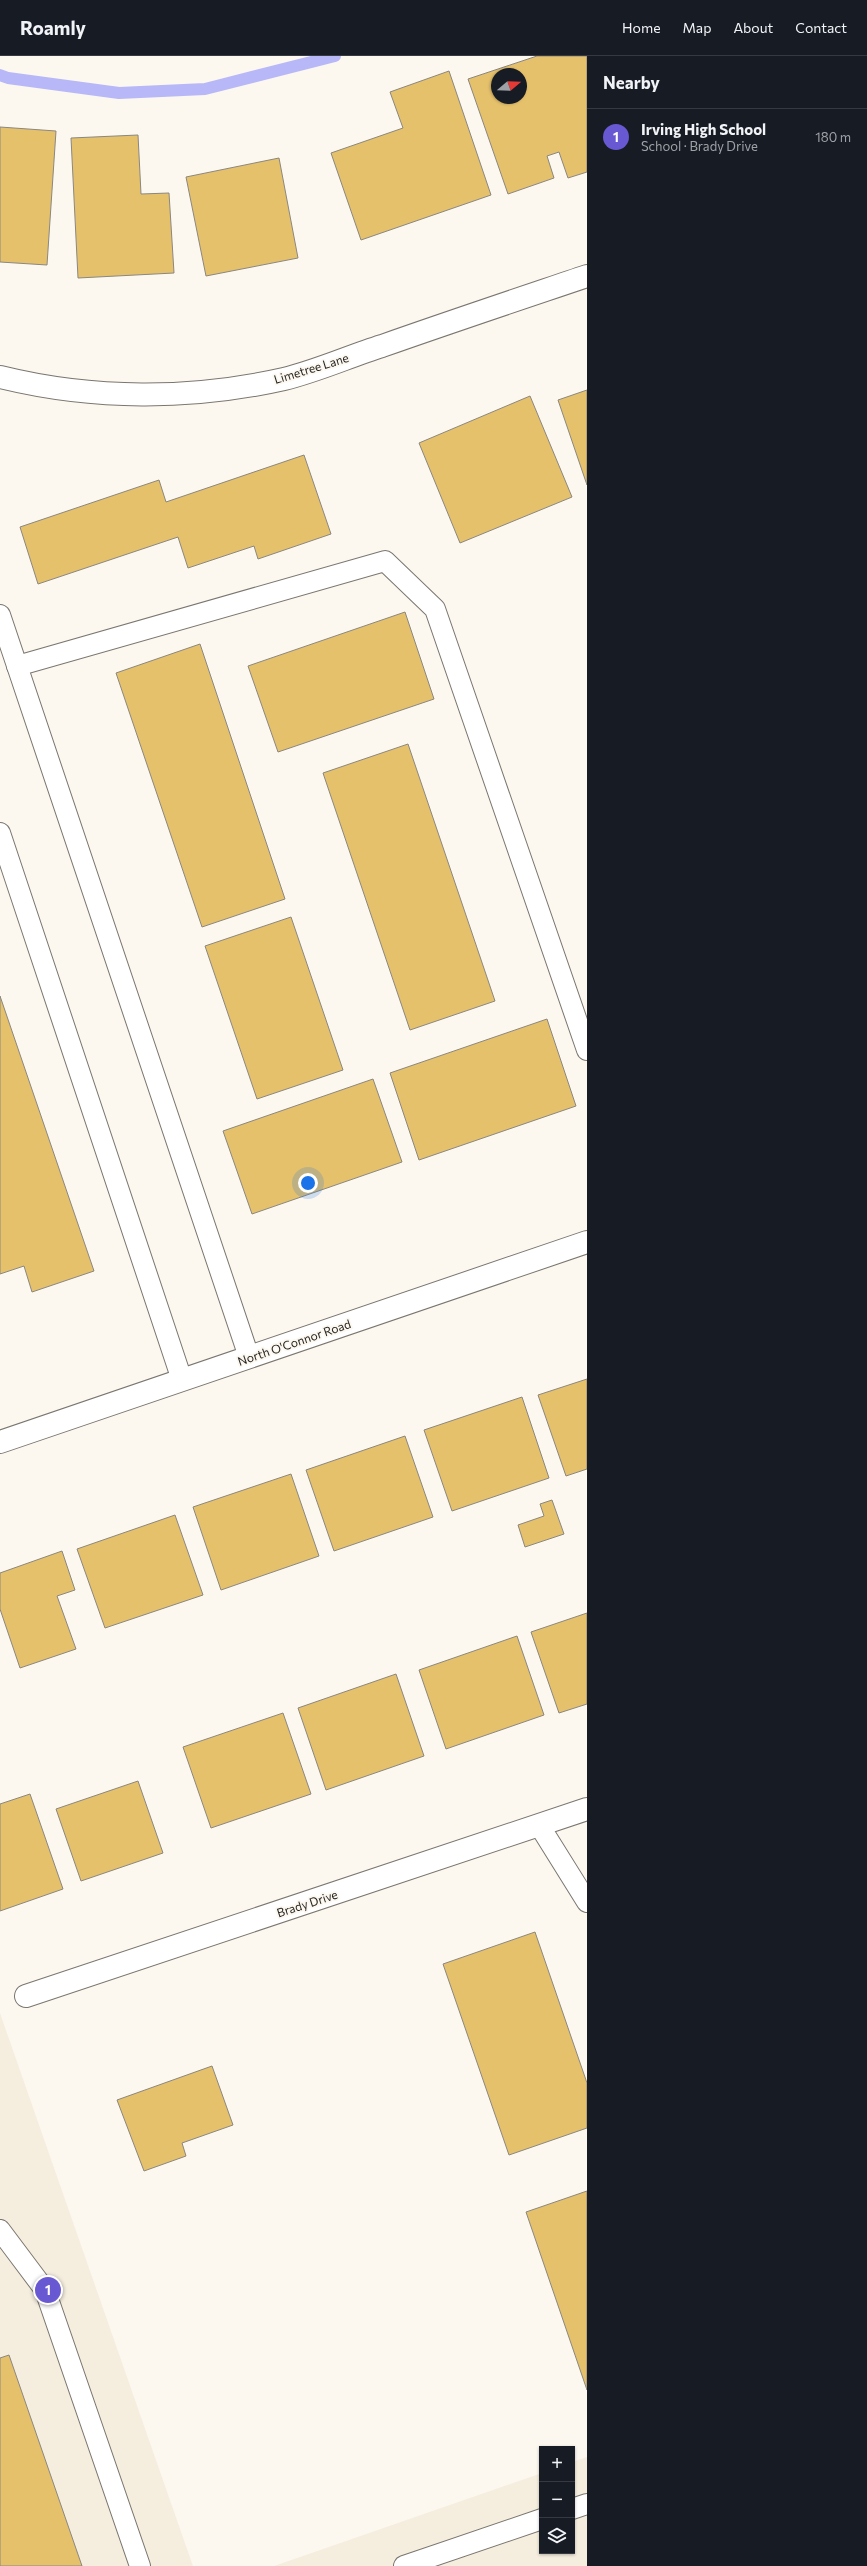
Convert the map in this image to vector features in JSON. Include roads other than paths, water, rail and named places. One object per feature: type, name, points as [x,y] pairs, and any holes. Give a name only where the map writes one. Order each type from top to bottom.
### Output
[{"type":"street","name":"Limetree Lane","points":[[0,377],[35,386],[93,393],[156,396],[214,390],[285,379],[587,276]]},
{"type":"street","name":"North O'Connor Road","points":[[0,1442],[587,1242]]},
{"type":"street","name":"Brady Drive","points":[[26,1996],[587,1809]]},
{"type":"lane","points":[[17,666],[385,561],[435,609],[587,1050]]},
{"type":"lane","points":[[0,615],[249,1357]]},
{"type":"lane","points":[[0,833],[182,1380]]},
{"type":"lane","points":[[539,1825],[587,1902]]},
{"type":"lane","points":[[0,2230],[45,2290],[140,2566]]},
{"type":"lane","points":[[575,2508],[587,2504]]},
{"type":"lane","points":[[404,2566],[539,2520]]},
{"type":"waterway","points":[[0,75],[8,78],[119,93],[205,89],[335,56]]},
{"type":"place","name":"Irving High School","points":[[48,2290]]}]
